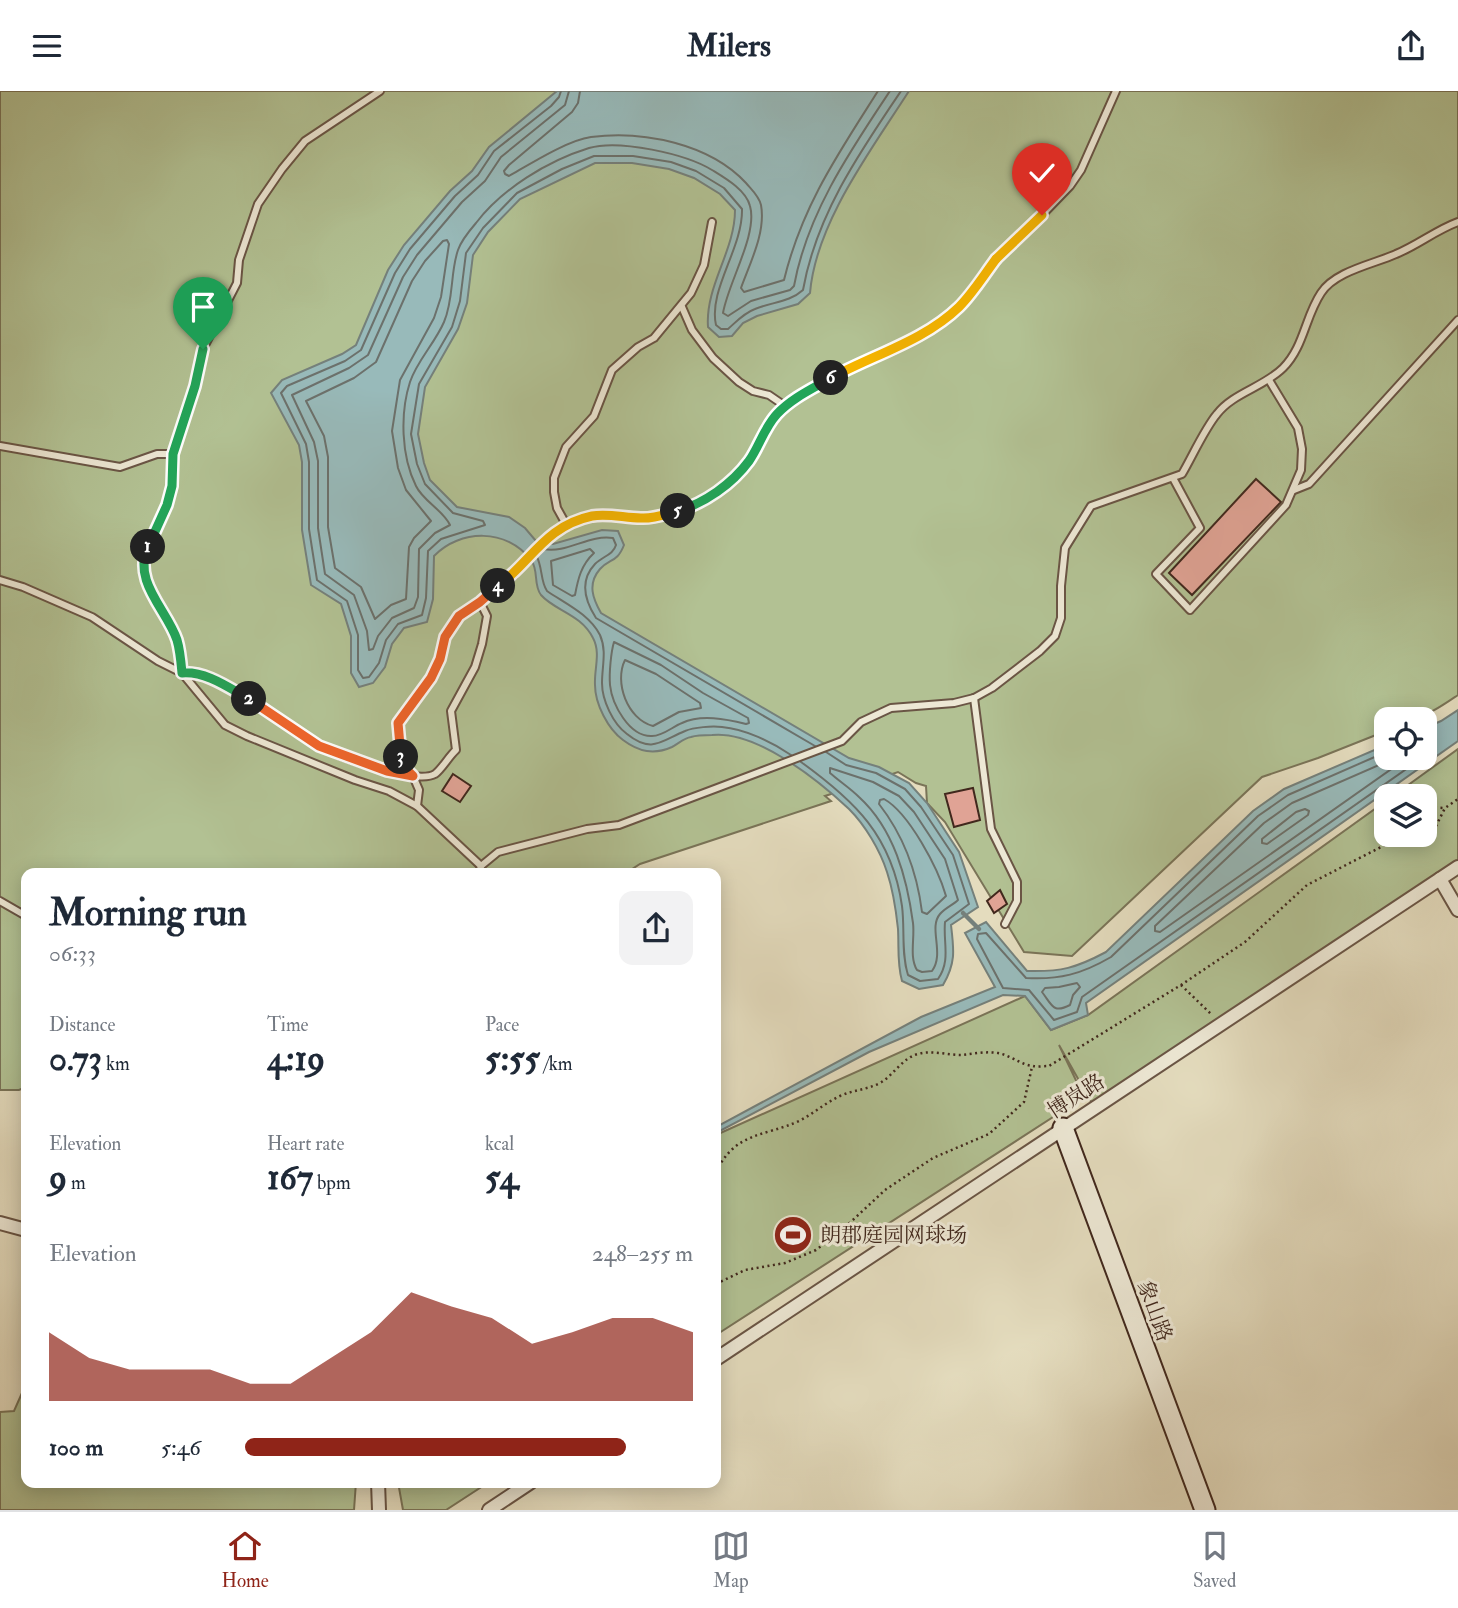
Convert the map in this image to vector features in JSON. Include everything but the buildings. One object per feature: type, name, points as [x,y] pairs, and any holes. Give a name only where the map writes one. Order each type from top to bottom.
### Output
[{"type":"main road","name":"象山路","points":[[1063,1128],[1205,1510]]},
{"type":"street","name":"博岚路","points":[[721,1356],[1458,867]]},
{"type":"street","points":[[1440,879],[1458,910]]},
{"type":"street","points":[[0,1223],[21,1229]]},
{"type":"street","points":[[378,1488],[379,1510]]},
{"type":"street","points":[[489,1510],[522,1488]]},
{"type":"lane","points":[[182,673],[177,639],[147,583],[144,566],[145,551],[170,496],[173,454],[195,386],[203,349],[237,283],[239,260],[258,204],[282,169],[305,141],[380,91]]},
{"type":"lane","points":[[417,806],[419,790],[413,776],[403,766],[399,752],[398,723],[431,678],[440,659],[445,637],[459,616],[514,575],[520,564],[550,535],[567,526],[594,515],[643,519],[699,503],[721,489],[748,462],[775,416],[794,399],[844,371],[902,345],[941,321],[959,306],[1000,253],[1070,186],[1081,170],[1116,91]]},
{"type":"lane","points":[[567,526],[557,508],[554,492],[554,478],[566,447],[594,416],[612,370],[638,347],[654,338],[682,307],[704,265],[712,222]]},
{"type":"lane","points":[[482,868],[498,852],[587,829],[619,825],[842,741],[861,722],[891,708],[954,703],[974,698],[992,688],[1055,636],[1060,618],[1060,586],[1065,548],[1091,506],[1182,474],[1217,413],[1269,380],[1298,349],[1306,320],[1322,290],[1344,275],[1395,255],[1441,228],[1458,222]]},
{"type":"lane","points":[[682,307],[692,330],[713,358],[739,382],[753,391],[769,395],[785,407]]},
{"type":"lane","points":[[1294,489],[1310,484],[1458,320]]},
{"type":"lane","points":[[1172,478],[1200,528],[1156,575],[1190,610],[1286,505],[1301,470],[1303,449],[1298,428],[1269,380]]},
{"type":"lane","points":[[0,446],[120,467],[157,454],[173,454]]},
{"type":"lane","points":[[0,580],[92,617],[158,661],[182,673],[225,725],[355,780],[389,790],[417,806],[478,868]]},
{"type":"lane","points":[[182,673],[192,672],[214,679],[260,705],[319,746],[387,771],[424,777],[436,773],[456,750],[451,711],[475,667],[482,644],[487,616],[480,602]]},
{"type":"lane","points":[[974,698],[991,829],[1017,882],[1017,901],[1004,924]]},
{"type":"lane","points":[[0,901],[21,913]]},
{"type":"path","points":[[1437,824],[1445,808],[1458,799]]},
{"type":"path","points":[[1437,808],[1445,808]]},
{"type":"path","points":[[721,1160],[741,1141],[760,1132],[800,1120],[843,1095],[863,1091],[884,1081],[902,1063],[917,1054],[1000,1053],[1032,1066],[1049,1066],[1181,985],[1245,942],[1307,885],[1381,847]]},
{"type":"path","points":[[1181,985],[1220,1024]]},
{"type":"path","points":[[721,1282],[745,1270],[785,1263],[816,1250],[885,1190],[933,1158],[989,1134],[1024,1102],[1032,1066]]},
{"type":"green space","points":[[0,91],[1458,91],[1458,695],[1437,709],[1374,707],[1374,736],[1262,777],[1072,956],[1024,952],[945,822],[927,803],[926,786],[898,772],[825,796],[831,801],[634,868],[21,868],[19,1090],[0,1090]]},
{"type":"green space","points":[[1458,749],[1458,867],[1094,1107],[1059,1045],[1084,1097],[721,1332],[721,1133],[1025,996],[1051,1030],[1088,1015],[1374,810],[1374,847],[1437,847],[1437,784],[1410,784],[1429,770],[1437,770],[1437,764]]},
{"type":"green space","points":[[21,1395],[21,1488],[356,1488],[354,1510],[0,1510],[0,1412],[14,1411]]},
{"type":"green space","points":[[399,1488],[480,1488],[446,1510],[403,1510]]},
{"type":"water","points":[[557,91],[909,91],[834,213],[814,266],[810,293],[798,304],[743,323],[732,336],[719,337],[708,327],[711,297],[734,225],[735,210],[720,194],[694,178],[669,169],[632,163],[595,163],[520,199],[488,232],[473,255],[467,303],[458,329],[425,387],[418,434],[430,480],[457,507],[509,517],[525,528],[536,541],[553,544],[602,530],[618,531],[624,545],[616,558],[600,569],[592,586],[601,613],[849,758],[879,767],[909,783],[927,803],[959,852],[978,907],[951,925],[953,956],[943,985],[919,989],[902,981],[895,907],[884,864],[861,823],[821,785],[785,759],[748,740],[729,736],[693,736],[672,747],[647,751],[635,747],[617,735],[597,700],[597,649],[593,638],[582,623],[541,595],[531,560],[509,542],[483,536],[470,537],[445,547],[434,556],[433,599],[427,622],[404,628],[392,644],[385,667],[373,683],[359,687],[351,673],[351,636],[341,604],[311,585],[302,530],[302,462],[299,445],[271,393],[282,380],[342,354],[356,345],[388,270],[404,245],[450,191],[472,171],[489,147]]},
{"type":"water","points":[[1458,710],[1458,741],[1437,756],[1437,723]]},
{"type":"water","points":[[1374,750],[1374,770],[1417,770],[1397,784],[1374,784],[1374,800],[1086,1003],[1088,1015],[1051,1030],[1025,996],[1003,995],[869,1052],[721,1130],[721,1124],[921,1017],[995,987],[965,933],[986,922],[1027,971],[1068,968],[1106,952],[1253,811],[1284,789]]},
{"type":"waterway","points":[[963,913],[979,929]]},
{"type":"place","name":"朗郡庭园网球场","points":[[793,1235]]},
{"type":"route","points":[[203,349],[195,386],[173,454],[172,486],[167,505],[145,551],[144,566],[147,583],[177,639],[182,673],[192,672],[214,679],[260,705],[319,746],[387,771],[413,776],[403,766],[399,752],[398,723],[431,678],[440,659],[445,637],[459,616],[514,575],[520,564],[550,535],[578,520],[594,515],[643,519],[663,515],[699,503],[721,489],[748,462],[775,416],[794,399],[853,367],[902,345],[941,321],[959,306],[1000,253],[1042,215]]}]
